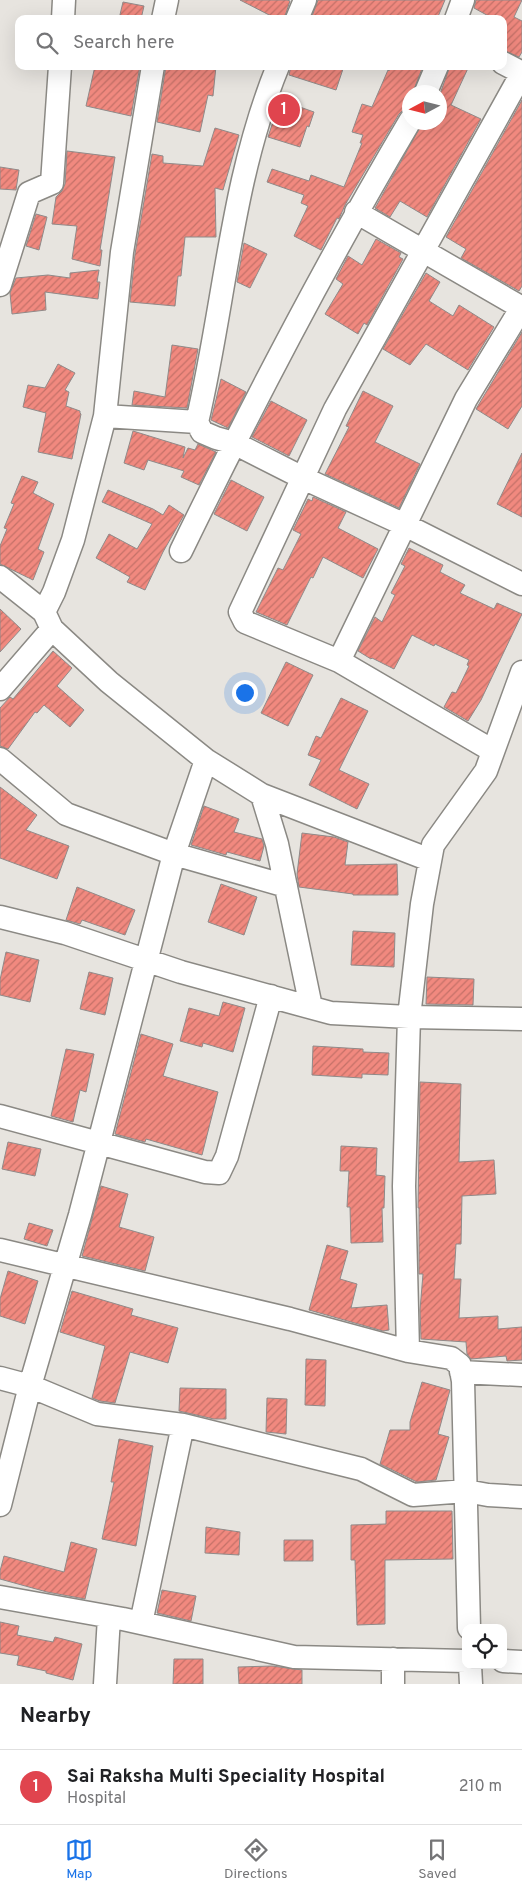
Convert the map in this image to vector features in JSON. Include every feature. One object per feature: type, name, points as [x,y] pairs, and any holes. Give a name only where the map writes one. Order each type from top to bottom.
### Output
[{"type":"street","points":[[63,15],[64,0]]},
{"type":"street","points":[[164,15],[168,0]]},
{"type":"street","points":[[299,15],[305,0]]},
{"type":"street","points":[[457,15],[463,0]]},
{"type":"street","points":[[493,752],[339,661],[245,622],[240,612],[335,409],[522,73],[507,65]]},
{"type":"street","points":[[0,285],[29,194],[52,183],[60,70]]},
{"type":"street","points":[[0,689],[48,620],[54,592],[73,540],[105,416],[122,252],[152,70]]},
{"type":"street","points":[[277,70],[253,138],[235,214],[206,383],[197,422],[202,432],[234,443],[303,478],[405,525],[522,584]]},
{"type":"street","points":[[429,85],[435,70]]},
{"type":"street","points":[[181,551],[234,443],[356,212],[405,130]]},
{"type":"street","points":[[339,661],[466,399],[522,308],[356,212]]},
{"type":"street","points":[[105,416],[197,422]]},
{"type":"street","points":[[0,577],[48,620],[109,682],[206,760],[262,795],[430,860]]},
{"type":"street","points":[[408,1351],[404,1186],[409,1017],[422,904],[433,845],[486,771],[522,672]]},
{"type":"street","points":[[0,759],[66,814],[174,854],[286,886]]},
{"type":"street","points":[[0,1505],[30,1386],[65,1266],[174,854],[206,760]]},
{"type":"street","points":[[262,795],[286,886],[311,1007]]},
{"type":"street","points":[[0,917],[65,933],[181,972],[331,1013],[522,1020]]},
{"type":"street","points":[[0,1116],[205,1172],[219,1172],[227,1156],[271,996]]},
{"type":"street","points":[[0,1250],[290,1319],[408,1351],[451,1358],[460,1365],[464,1381],[469,1624]]},
{"type":"street","points":[[462,1372],[522,1375]]},
{"type":"street","points":[[0,1378],[30,1386],[97,1414],[184,1425],[361,1469],[413,1495],[466,1491],[488,1496],[522,1497]]},
{"type":"street","points":[[141,1623],[184,1425]]},
{"type":"street","points":[[0,1597],[141,1623],[294,1657],[462,1661]]},
{"type":"street","points":[[106,1684],[109,1617]]},
{"type":"street","points":[[393,1659],[393,1684]]},
{"type":"street","points":[[507,1661],[522,1662]]},
{"type":"street","points":[[470,1669],[471,1684]]},
{"type":"building","points":[[240,0],[290,1],[285,15],[269,15]]},
{"type":"building","points":[[318,0],[445,0],[439,15],[312,15]]},
{"type":"building","points":[[476,0],[522,0],[514,17],[522,21],[522,52],[519,57],[507,52],[507,15],[487,15],[474,8]]},
{"type":"building","points":[[123,2],[144,6],[142,15],[120,15]]},
{"type":"building","points":[[94,70],[139,70],[131,116],[86,106]]},
{"type":"building","points":[[165,70],[216,70],[213,96],[208,95],[200,132],[157,122]]},
{"type":"building","points":[[290,70],[343,70],[336,90],[289,75]]},
{"type":"building","points":[[388,70],[421,70],[416,85],[402,85],[402,111],[345,205],[339,219],[337,218],[321,250],[294,236],[308,206],[301,203],[304,195],[267,182],[272,169],[309,181],[311,175],[344,187],[362,143],[360,143],[363,135],[352,132],[362,104],[372,107]]},
{"type":"building","points":[[449,70],[467,70],[451,105],[481,119],[427,217],[400,201],[390,217],[375,208],[419,130],[447,130],[447,85],[443,85]]},
{"type":"building","points":[[280,100],[314,112],[300,147],[268,137]]},
{"type":"building","points":[[522,100],[522,286],[519,291],[461,258],[466,249],[446,237]]},
{"type":"building","points":[[215,128],[239,135],[223,190],[215,188],[216,237],[185,237],[181,276],[178,276],[175,306],[130,302],[135,254],[152,154],[163,156],[163,163],[203,166]]},
{"type":"building","points":[[67,151],[115,157],[100,250],[102,250],[100,266],[72,259],[77,226],[52,224],[56,197],[62,191],[65,184]]},
{"type":"building","points":[[0,167],[19,170],[16,190],[0,189]]},
{"type":"building","points":[[36,214],[47,217],[39,250],[26,246]]},
{"type":"building","points":[[376,239],[401,253],[399,257],[403,259],[367,325],[364,323],[358,334],[325,314],[343,284],[336,279],[348,256],[362,265]]},
{"type":"building","points":[[244,243],[267,254],[250,288],[237,282]]},
{"type":"building","points":[[99,270],[97,282],[100,282],[98,299],[45,292],[46,310],[12,314],[10,293],[16,278],[48,275],[70,278],[70,273]]},
{"type":"building","points":[[426,273],[440,282],[429,301],[453,316],[459,305],[494,327],[468,370],[426,344],[410,365],[383,349]]},
{"type":"building","points":[[522,332],[522,406],[508,429],[476,409]]},
{"type":"building","points":[[172,345],[198,349],[187,408],[132,405],[134,391],[165,397]]},
{"type":"building","points":[[58,364],[75,373],[65,390],[69,392],[66,406],[80,411],[81,414],[72,459],[38,452],[46,413],[23,407],[28,385],[45,388]]},
{"type":"building","points":[[221,379],[246,392],[228,428],[211,420]]},
{"type":"building","points":[[363,391],[393,406],[375,442],[420,464],[399,508],[325,474],[349,427],[346,426]]},
{"type":"building","points":[[271,401],[307,420],[289,456],[252,437]]},
{"type":"building","points":[[133,431],[185,447],[183,458],[188,448],[195,450],[198,444],[216,452],[199,485],[181,477],[184,471],[148,460],[144,470],[124,463]]},
{"type":"building","points":[[522,453],[522,517],[497,504]]},
{"type":"building","points":[[22,476],[38,482],[33,493],[54,504],[38,549],[44,552],[33,580],[0,564],[0,546],[7,529],[4,528],[14,504],[11,503]]},
{"type":"building","points":[[231,480],[264,497],[247,531],[214,514]]},
{"type":"building","points":[[108,490],[163,515],[169,505],[184,515],[163,552],[145,590],[127,582],[130,577],[96,558],[109,534],[137,549],[152,524],[102,502]]},
{"type":"building","points":[[313,497],[346,512],[338,528],[378,549],[363,578],[323,557],[287,625],[256,612],[278,568],[283,570],[301,534],[293,530],[308,499],[312,501]]},
{"type":"building","points":[[409,548],[443,565],[440,572],[465,585],[460,593],[494,609],[497,603],[522,614],[481,700],[468,721],[444,707],[452,692],[456,693],[469,666],[467,665],[469,660],[412,635],[394,669],[358,651],[375,617],[382,622],[395,595],[391,593],[405,566],[401,564]]},
{"type":"building","points":[[0,609],[21,629],[0,652]]},
{"type":"building","points":[[53,651],[72,668],[57,686],[84,710],[70,727],[44,705],[37,713],[35,712],[8,749],[0,746],[0,708],[10,697],[13,699]]},
{"type":"building","points":[[286,662],[313,675],[288,726],[261,713]]},
{"type":"building","points":[[341,698],[368,711],[339,770],[369,784],[357,809],[309,785],[321,760],[308,755],[316,736],[321,738]]},
{"type":"building","points":[[0,787],[37,815],[26,830],[69,846],[57,879],[0,858]]},
{"type":"building","points":[[204,806],[239,819],[234,832],[262,839],[264,846],[260,861],[227,852],[226,855],[191,845]]},
{"type":"building","points":[[302,833],[334,837],[348,842],[345,865],[397,864],[398,895],[353,895],[299,887],[297,874]]},
{"type":"building","points":[[221,884],[257,897],[244,935],[208,922]]},
{"type":"building","points":[[77,887],[135,910],[125,935],[82,920],[80,924],[66,920]]},
{"type":"building","points":[[353,931],[395,933],[394,967],[351,965]]},
{"type":"building","points":[[6,952],[39,960],[30,1002],[0,995],[0,980]]},
{"type":"building","points":[[89,972],[113,978],[105,1015],[80,1009]]},
{"type":"building","points":[[427,977],[474,979],[473,1005],[426,1004]]},
{"type":"building","points":[[223,1002],[245,1008],[233,1052],[203,1043],[202,1047],[180,1041],[189,1008],[219,1016]]},
{"type":"building","points":[[141,1034],[173,1044],[163,1076],[218,1092],[202,1155],[146,1139],[145,1142],[115,1134]]},
{"type":"building","points":[[313,1046],[363,1049],[363,1052],[389,1053],[388,1075],[362,1074],[362,1078],[312,1075]]},
{"type":"building","points":[[66,1049],[94,1054],[86,1092],[80,1090],[73,1122],[51,1116]]},
{"type":"building","points":[[420,1082],[461,1084],[459,1162],[494,1160],[496,1194],[462,1196],[461,1244],[456,1244],[454,1279],[461,1279],[459,1318],[498,1316],[498,1329],[522,1327],[522,1360],[507,1361],[506,1356],[471,1359],[467,1354],[466,1342],[421,1339],[420,1310],[423,1274],[419,1274],[418,1208]]},
{"type":"building","points":[[8,1142],[41,1149],[35,1176],[2,1169]]},
{"type":"building","points":[[341,1146],[377,1148],[376,1175],[385,1176],[384,1208],[382,1208],[383,1242],[351,1243],[350,1207],[347,1207],[349,1171],[340,1171]]},
{"type":"building","points":[[101,1186],[128,1194],[119,1227],[154,1237],[145,1271],[82,1256]]},
{"type":"building","points":[[29,1223],[53,1230],[47,1246],[24,1239]]},
{"type":"building","points":[[327,1245],[348,1251],[340,1279],[357,1284],[351,1308],[387,1305],[389,1330],[383,1331],[309,1310]]},
{"type":"building","points":[[8,1271],[38,1281],[25,1324],[0,1316],[0,1299]]},
{"type":"building","points":[[72,1291],[133,1309],[131,1315],[178,1328],[168,1363],[130,1352],[115,1403],[92,1398],[105,1346],[60,1332]]},
{"type":"building","points":[[306,1359],[326,1360],[325,1406],[305,1405]]},
{"type":"building","points":[[422,1382],[450,1390],[438,1434],[449,1437],[436,1480],[417,1482],[380,1464],[390,1430],[410,1430],[410,1422]]},
{"type":"building","points":[[180,1388],[226,1389],[226,1419],[214,1419],[179,1411]]},
{"type":"building","points":[[267,1398],[287,1399],[286,1434],[266,1432]]},
{"type":"building","points":[[119,1439],[153,1446],[136,1546],[102,1539],[114,1482],[111,1482]]},
{"type":"building","points":[[386,1511],[452,1511],[453,1559],[385,1560],[385,1624],[357,1625],[355,1560],[351,1560],[351,1525],[386,1524]]},
{"type":"building","points":[[206,1527],[240,1532],[239,1555],[205,1553]]},
{"type":"building","points":[[284,1540],[313,1540],[313,1561],[284,1561]]},
{"type":"building","points":[[71,1542],[97,1549],[85,1599],[47,1592],[0,1579],[4,1556],[64,1572]]},
{"type":"building","points":[[162,1590],[196,1596],[191,1621],[157,1613]]},
{"type":"building","points":[[0,1622],[19,1626],[17,1635],[53,1642],[55,1637],[82,1644],[73,1680],[46,1673],[46,1671],[17,1665],[19,1656],[0,1653]]},
{"type":"building","points":[[174,1659],[203,1659],[203,1684],[173,1684]]},
{"type":"building","points":[[272,1666],[302,1670],[302,1684],[239,1684],[238,1667]]},
{"type":"place","name":"Sai Raksha Multi Speciality Hospital","points":[[284,110]]}]
